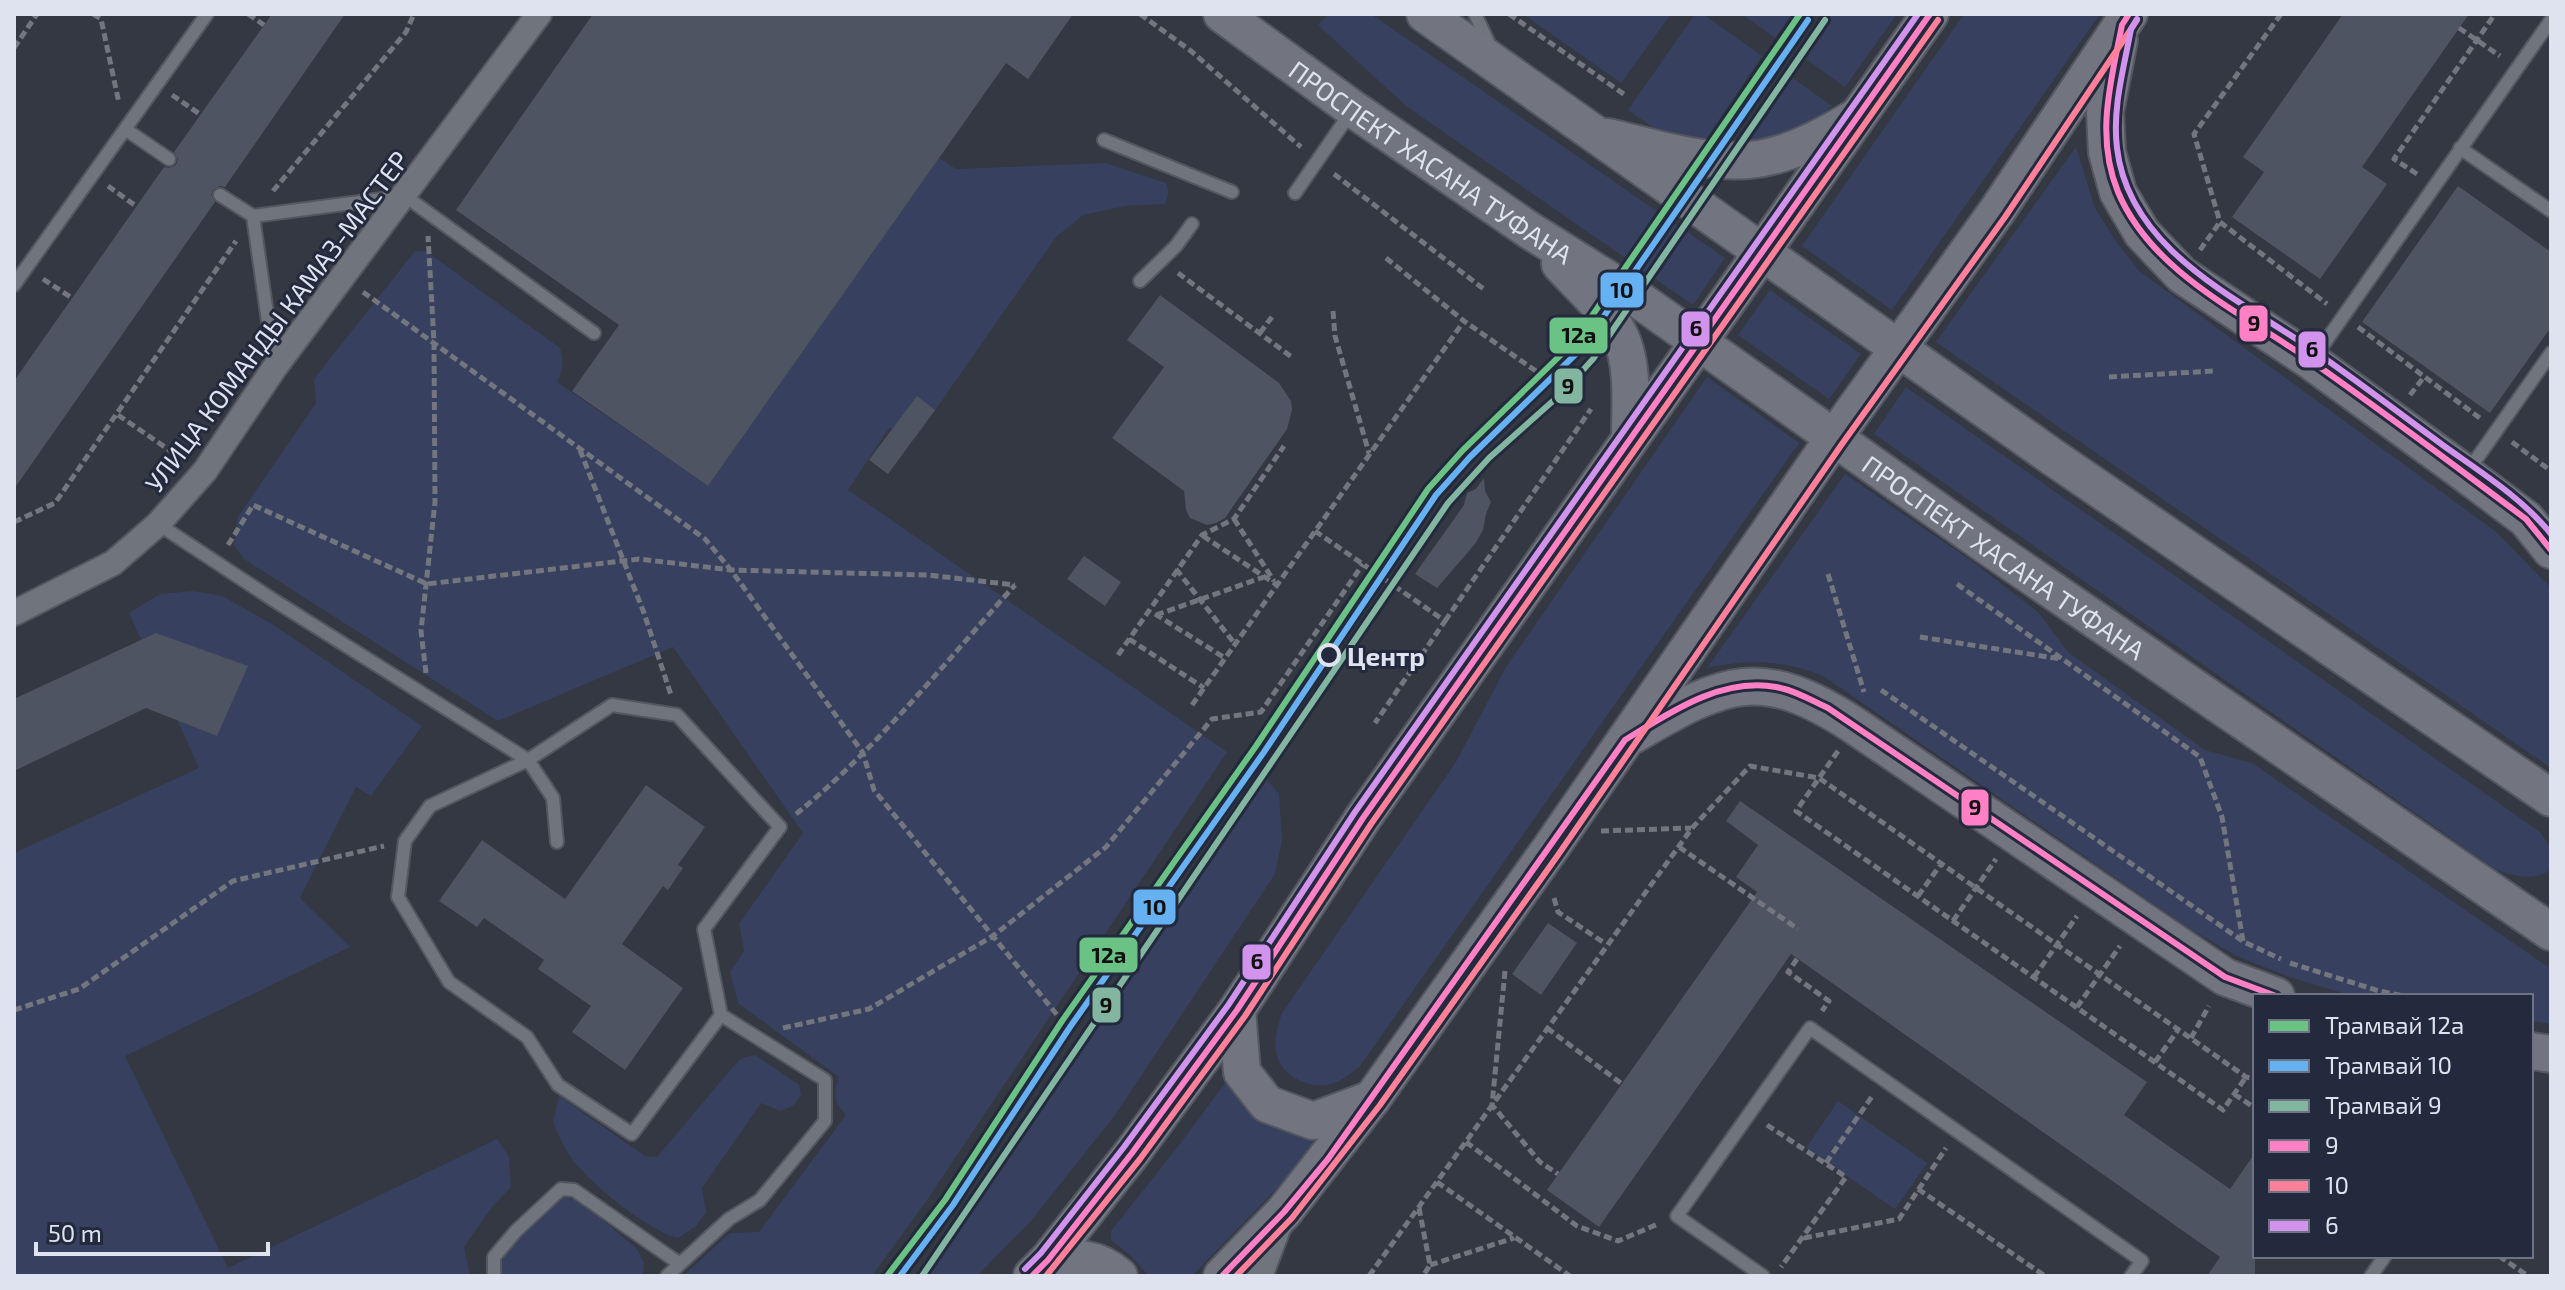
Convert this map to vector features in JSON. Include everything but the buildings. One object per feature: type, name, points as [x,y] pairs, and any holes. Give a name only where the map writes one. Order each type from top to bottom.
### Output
[{"type":"main road","name":"ПРОСПЕКТ ХАСАНА ТУФАНА","points":[[1222,14],[1353,109],[1529,230],[1628,292],[1834,438],[2551,932]]},
{"type":"main road","points":[[1425,14],[1762,254],[2545,797]]},
{"type":"main road","points":[[1040,1268],[1132,1153],[1237,1010],[1363,818],[1930,14]]},
{"type":"main road","points":[[1222,1276],[1284,1212],[1372,1099],[1834,438],[1997,211],[2126,19]]},
{"type":"main road","points":[[2126,19],[2105,112],[2107,152],[2118,192],[2142,233],[2182,275],[2311,361],[2526,519],[2551,550]]},
{"type":"main road","points":[[1597,135],[1717,160],[1752,160],[1788,151],[1830,133],[1862,114]]},
{"type":"main road","points":[[1529,230],[1598,305],[1620,336],[1629,377],[1630,436]]},
{"type":"main road","points":[[1625,740],[1702,697],[1732,688],[1770,686],[1801,694],[1828,708],[2138,921],[2225,977],[2271,994]]},
{"type":"main road","points":[[2472,879],[2551,905]]},
{"type":"main road","points":[[1237,1010],[1242,1072],[1267,1104],[1313,1121],[1372,1099]]},
{"type":"main road","points":[[1040,1268],[1083,1258],[1109,1268],[1119,1276]]},
{"type":"street","name":"УЛИЦА КОМАНДЫ КАМАЗ-МАСТЕР","points":[[14,613],[113,563],[158,524],[205,471],[275,367],[539,14]]},
{"type":"street","points":[[1260,1276],[1284,1212]]},
{"type":"lane","points":[[14,285],[207,14]]},
{"type":"lane","points":[[1475,14],[1501,69]]},
{"type":"lane","points":[[2311,361],[2551,20]]},
{"type":"lane","points":[[1295,193],[1353,109]]},
{"type":"lane","points":[[125,129],[169,159]]},
{"type":"lane","points":[[1104,140],[1232,192]]},
{"type":"lane","points":[[2460,148],[2551,211]]},
{"type":"lane","points":[[220,195],[253,216],[405,196],[594,333]]},
{"type":"lane","points":[[253,216],[275,367]]},
{"type":"lane","points":[[1140,281],[1176,246],[1192,224]]},
{"type":"lane","points":[[2466,474],[2551,353]]},
{"type":"lane","points":[[158,524],[528,760],[553,798],[557,842]]},
{"type":"lane","points":[[667,1276],[729,1219],[760,1200],[825,1121],[825,1080],[721,1015],[704,929],[780,827],[677,715],[612,705],[528,760],[430,806],[405,841],[398,897],[449,982],[527,1037],[558,1085],[632,1134],[721,1015]]},
{"type":"lane","points":[[1763,1276],[1677,1216],[1810,1028],[2142,1261],[2131,1276]]},
{"type":"lane","points":[[494,1276],[494,1257],[516,1231],[561,1189],[574,1190],[680,1264]]},
{"type":"lane","points":[[2371,1276],[2384,1258]]},
{"type":"path","points":[[14,48],[37,14]]},
{"type":"path","points":[[93,14],[100,16],[125,129]]},
{"type":"path","points":[[248,14],[264,25]]},
{"type":"path","points":[[14,522],[55,503],[253,216],[406,32],[414,14]]},
{"type":"path","points":[[2199,252],[2220,222],[2194,134],[2281,14]]},
{"type":"path","points":[[2434,186],[2394,159],[2495,14]]},
{"type":"path","points":[[1510,15],[1625,95]]},
{"type":"path","points":[[2459,28],[2517,68]]},
{"type":"path","points":[[157,85],[201,115]]},
{"type":"path","points":[[92,176],[136,206]]},
{"type":"path","points":[[427,211],[434,342],[435,502],[421,631],[430,699]]},
{"type":"path","points":[[1386,258],[1464,321],[1556,385]]},
{"type":"path","points":[[1161,261],[1293,358]]},
{"type":"path","points":[[25,268],[72,298]]},
{"type":"path","points":[[343,277],[705,539],[731,570],[863,753],[874,790],[1062,1021]]},
{"type":"path","points":[[1333,311],[1335,336],[1369,454]]},
{"type":"path","points":[[1260,333],[1274,314]]},
{"type":"path","points":[[1192,705],[1464,321]]},
{"type":"path","points":[[2109,377],[2213,371]]},
{"type":"path","points":[[1375,723],[1591,409]]},
{"type":"path","points":[[118,415],[185,461]]},
{"type":"path","points":[[2497,431],[2551,471]]},
{"type":"path","points":[[1118,655],[1202,535],[1234,519],[1284,446]]},
{"type":"path","points":[[579,447],[644,613],[677,715]]},
{"type":"path","points":[[218,563],[253,505],[427,584],[639,559],[731,570],[928,575],[1015,585],[863,753],[824,792],[780,827]]},
{"type":"path","points":[[1234,519],[1277,585]]},
{"type":"path","points":[[1315,531],[1445,621]]},
{"type":"path","points":[[1202,535],[1277,585]]},
{"type":"path","points":[[750,1033],[796,1027],[869,1009],[993,936],[1106,847],[1212,719],[1261,712],[1363,564]]},
{"type":"path","points":[[1176,569],[1235,644]]},
{"type":"path","points":[[1828,574],[1864,693]]},
{"type":"path","points":[[1156,615],[1264,577]]},
{"type":"path","points":[[1957,584],[2200,757],[2222,817],[2244,942]]},
{"type":"path","points":[[1295,731],[1395,586]]},
{"type":"path","points":[[1149,609],[1225,658]]},
{"type":"path","points":[[1920,637],[2064,660]]},
{"type":"path","points":[[1129,639],[1204,688]]},
{"type":"path","points":[[1881,690],[2244,942],[2301,968],[2394,994]]},
{"type":"path","points":[[1844,743],[1796,811],[2223,1110],[2246,1077]]},
{"type":"path","points":[[1369,1276],[1692,828],[1750,766],[1819,778],[2178,1030],[2246,1077],[2253,1079]]},
{"type":"path","points":[[1600,831],[1692,828]]},
{"type":"path","points":[[1953,921],[2013,835]]},
{"type":"path","points":[[14,1010],[79,989],[233,881],[405,841]]},
{"type":"path","points":[[1679,847],[1798,929]]},
{"type":"path","points":[[1918,896],[1941,864]]},
{"type":"path","points":[[2034,977],[2095,891]]},
{"type":"path","points":[[1546,903],[1554,898],[1558,912],[1606,944]]},
{"type":"path","points":[[2077,1007],[2138,921]]},
{"type":"path","points":[[1797,959],[1788,972],[1829,1001],[1810,1028]]},
{"type":"path","points":[[1511,962],[1505,971],[1492,1105],[1540,1162],[1558,1174]]},
{"type":"path","points":[[1547,1028],[1622,1084]]},
{"type":"path","points":[[2155,1062],[2178,1030]]},
{"type":"path","points":[[1826,1163],[1884,1080]]},
{"type":"path","points":[[2234,1094],[2253,1107]]},
{"type":"path","points":[[1750,1113],[1846,1177],[1785,1264],[1776,1270]]},
{"type":"path","points":[[1803,1239],[1899,1219],[1957,1131]]},
{"type":"path","points":[[1466,1142],[1577,1226],[1618,1241],[1677,1216]]},
{"type":"path","points":[[1437,1182],[1570,1276]]},
{"type":"path","points":[[1918,1189],[2045,1276]]},
{"type":"path","points":[[1419,1207],[1430,1265]]},
{"type":"path","points":[[1423,1276],[1430,1265],[1515,1238]]},
{"type":"path","points":[[2502,1258],[2528,1276]]},
{"type":"shaded area","points":[[1329,14],[1371,14],[1725,258],[1693,305],[1406,106],[1318,25]]},
{"type":"shaded area","points":[[1523,14],[1671,14],[1621,83]]},
{"type":"shaded area","points":[[1695,14],[1703,14],[1762,56],[1702,145],[1661,133],[1628,110]]},
{"type":"shaded area","points":[[1742,14],[1792,14],[1775,38]]},
{"type":"shaded area","points":[[1822,14],[1897,14],[1845,87],[1796,52]]},
{"type":"shaded area","points":[[1964,14],[2100,14],[1892,310],[1802,246]]},
{"type":"shaded area","points":[[1783,71],[1832,106],[1796,131],[1731,149]]},
{"type":"shaded area","points":[[2076,147],[2095,208],[2139,271],[2495,531],[2551,588],[2551,768],[1936,342]]},
{"type":"shaded area","points":[[939,158],[956,169],[1106,163],[1166,183],[1169,192],[1165,204],[1125,206],[1083,215],[1056,237],[915,439],[889,428],[848,490],[1227,752],[927,1200],[872,1276],[683,1276],[730,1233],[759,1232],[846,1115],[835,1097],[839,1077],[738,1003],[730,972],[744,951],[739,924],[803,833],[673,647],[498,721],[244,559],[234,545],[238,517],[316,403],[314,379],[415,251],[427,252],[560,348],[562,366],[557,382],[708,486]]},
{"type":"shaded area","points":[[1770,290],[1861,354],[1829,399],[1738,335]]},
{"type":"shaded area","points":[[1707,377],[1799,443],[1360,1066],[1341,1080],[1327,1085],[1312,1085],[1297,1079],[1278,1059],[1276,1041],[1282,1013],[1456,762],[1506,667]]},
{"type":"shaded area","points":[[1906,387],[2540,832],[2549,845],[2551,869],[2531,877],[2495,869],[1874,434]]},
{"type":"shaded area","points":[[1845,474],[1973,562],[2038,612],[2069,653],[2205,750],[2252,763],[2551,969],[2551,1024],[2533,1021],[2533,994],[2346,994],[2292,978],[2237,956],[2190,929],[1823,676],[1766,663],[1737,663],[1707,668]]},
{"type":"shaded area","points":[[193,591],[222,596],[272,624],[422,726],[371,796],[356,787],[300,898],[350,947],[125,1056],[228,1268],[497,1139],[509,1157],[511,1187],[492,1207],[464,1247],[470,1276],[14,1276],[14,853],[199,768],[129,613],[160,594]]},
{"type":"shaded area","points":[[1263,775],[1279,794],[1282,840],[1275,874],[1115,1115],[1031,1221],[977,1276],[922,1276],[943,1251]]},
{"type":"shaded area","points":[[755,1055],[799,1085],[801,1095],[794,1105],[781,1111],[761,1103],[702,1188],[706,1212],[696,1226],[678,1238],[636,1216],[590,1179],[567,1152],[553,1122],[559,1096],[645,1156],[657,1157],[732,1068],[742,1058]]},
{"type":"shaded area","points":[[1231,1075],[1284,1126],[1311,1138],[1314,1145],[1309,1155],[1192,1276],[1149,1276],[1111,1240],[1111,1231]]},
{"type":"shaded area","points":[[1838,1101],[1927,1163],[1895,1209],[1806,1148]]},
{"type":"shaded area","points":[[563,1197],[582,1202],[638,1250],[644,1264],[643,1275],[501,1276],[506,1252],[513,1242]]},
{"type":"tram line","name":"12а","points":[[887,1276],[945,1200],[1062,1021],[1256,746],[1428,489],[1463,450],[1574,342],[1800,14]]},
{"type":"tram line","name":"10","points":[[900,1276],[953,1205],[1070,1027],[1264,752],[1436,495],[1470,457],[1582,348],[1808,20]]},
{"type":"tram line","name":"9","points":[[922,1276],[1448,503],[1489,458],[1563,392],[1593,359],[1825,20]]},
{"type":"transit line","name":"6","points":[[1025,1269],[1124,1147],[1229,1004],[1355,812],[1918,14]]},
{"type":"transit line","name":"9","points":[[1032,1276],[1132,1153],[1237,1010],[1363,818],[1930,14]]},
{"type":"transit line","name":"9","points":[[2129,14],[2122,25],[2106,129],[2111,171],[2133,221],[2153,246],[2202,289],[2338,380],[2526,519],[2551,550]]},
{"type":"transit line","name":"6","points":[[2137,19],[2131,29],[2117,103],[2117,148],[2126,184],[2143,216],[2166,245],[2193,270],[2317,353],[2487,476],[2514,497],[2551,534]]},
{"type":"transit line","name":"10","points":[[1046,1276],[1140,1159],[1245,1016],[1371,824],[1938,20]]},
{"type":"transit line","name":"10","points":[[1236,1276],[1292,1218],[1380,1105],[1558,855],[1842,444],[2005,217],[2137,20]]},
{"type":"transit line","name":"9","points":[[1222,1276],[1284,1212],[1328,1159],[1625,740],[1678,709],[1716,692],[1756,685],[1776,687],[1828,708],[2225,977],[2271,994]]},
{"type":"place","name":"Центр","points":[[1329,655]]}]
